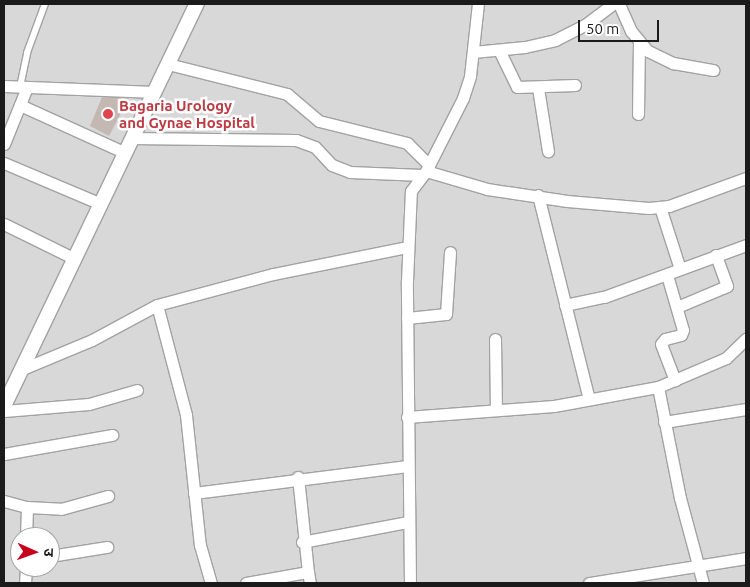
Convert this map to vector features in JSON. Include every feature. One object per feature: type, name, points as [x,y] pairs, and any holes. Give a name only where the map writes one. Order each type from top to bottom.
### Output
[{"type":"street","points":[[4,406],[197,4]]},
{"type":"street","points":[[410,583],[407,466],[407,247],[411,192],[426,170],[462,98],[473,52],[478,4]]},
{"type":"street","points":[[473,52],[500,50],[555,40],[585,25],[613,4]]},
{"type":"street","points":[[619,4],[639,44],[638,114]]},
{"type":"street","points":[[639,44],[673,63],[713,70]]},
{"type":"street","points":[[500,50],[515,85],[538,88],[575,85]]},
{"type":"street","points":[[168,64],[287,94],[319,121],[407,143],[426,170]]},
{"type":"street","points":[[4,86],[154,92]]},
{"type":"street","points":[[4,144],[20,105],[23,87]]},
{"type":"street","points":[[538,88],[548,151]]},
{"type":"street","points":[[20,105],[126,153]]},
{"type":"street","points":[[132,138],[296,140],[315,147],[332,164],[350,172],[426,170],[487,188],[538,196],[660,207],[746,178]]},
{"type":"street","points":[[4,163],[100,204]]},
{"type":"street","points":[[538,196],[589,399]]},
{"type":"street","points":[[660,207],[680,269]]},
{"type":"street","points":[[4,224],[75,259]]},
{"type":"street","points":[[566,305],[604,297],[746,245]]},
{"type":"street","points":[[20,370],[92,340],[157,305],[273,274],[407,247]]},
{"type":"street","points":[[407,318],[446,314],[450,252]]},
{"type":"street","points":[[677,307],[727,286],[716,256]]},
{"type":"street","points":[[667,274],[677,307],[682,333],[662,344],[675,380]]},
{"type":"street","points":[[157,305],[186,415],[200,544],[211,583]]},
{"type":"street","points":[[495,339],[496,410]]},
{"type":"street","points":[[407,417],[496,410],[589,399],[658,387],[726,358],[746,339]]},
{"type":"street","points":[[658,387],[664,422],[697,566],[703,583]]},
{"type":"street","points":[[4,411],[88,404],[137,390]]},
{"type":"street","points":[[664,422],[746,410]]},
{"type":"street","points":[[4,454],[112,435]]},
{"type":"street","points":[[194,492],[298,477],[407,466]]},
{"type":"street","points":[[246,583],[309,577],[302,542],[298,477]]},
{"type":"street","points":[[4,501],[27,507],[61,509],[108,496]]},
{"type":"street","points":[[26,527],[27,507]]},
{"type":"street","points":[[302,542],[408,522]]},
{"type":"street","points":[[60,554],[107,547]]},
{"type":"street","points":[[589,583],[746,558]]},
{"type":"lane","points":[[23,87],[27,52],[45,4]]},
{"type":"shaded area","points":[[4,4],[746,4],[746,583],[4,583]]},
{"type":"building","points":[[102,97],[129,98],[109,136],[90,126]]},
{"type":"place","name":"Bagaria Urology and Gynae Hospital","points":[[108,114]]}]
